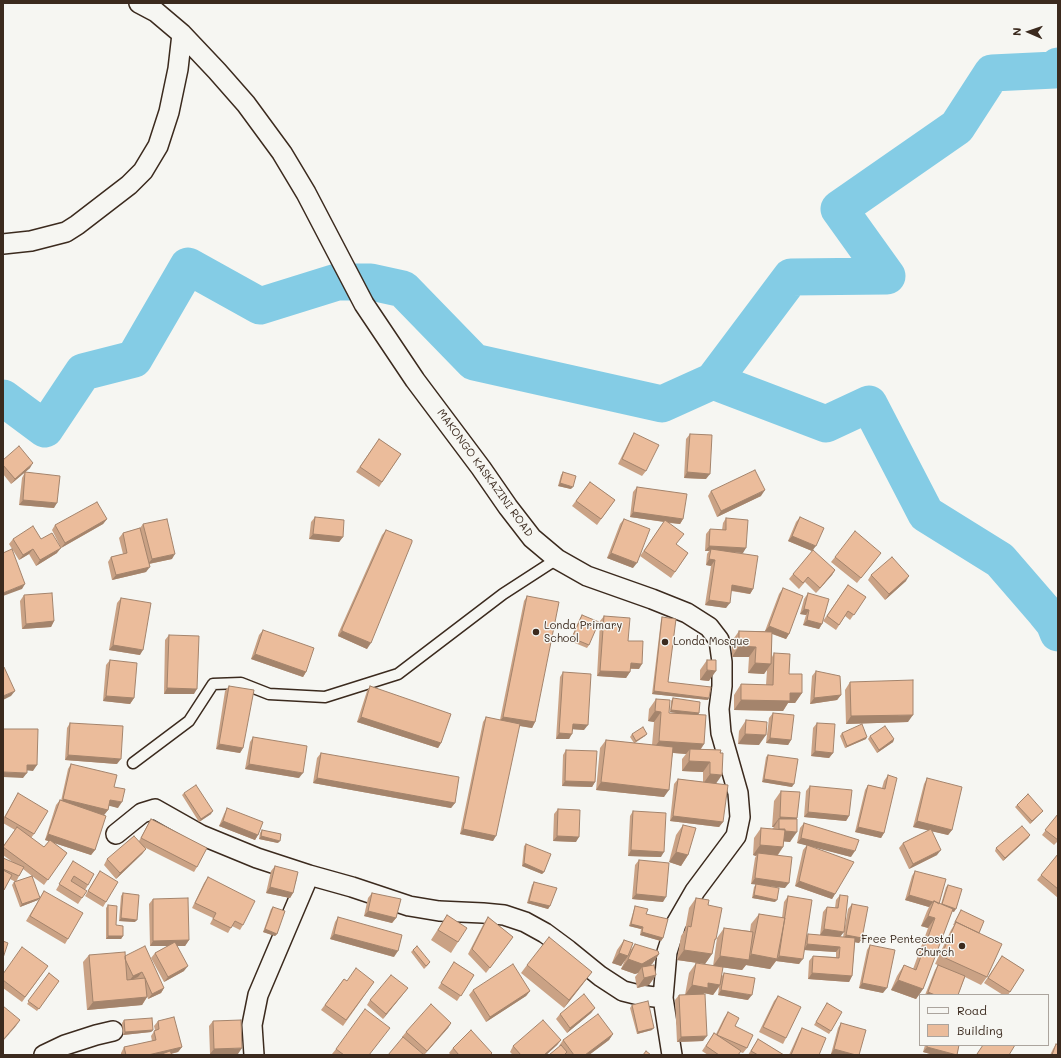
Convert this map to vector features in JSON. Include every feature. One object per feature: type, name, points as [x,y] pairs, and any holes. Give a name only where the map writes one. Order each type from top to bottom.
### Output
[{"type":"street","name":"MAKONGO KASKAZINI ROAD","points":[[139,3],[156,12],[182,34],[246,104],[282,153],[306,193],[364,304],[415,380],[482,468],[508,507],[532,538],[558,560],[587,576],[687,613],[709,627],[719,640],[722,662],[722,686],[719,709],[721,733],[738,793],[740,817],[736,836],[695,891],[676,924],[667,952],[663,998],[672,1055]]},
{"type":"street","points":[[3,244],[31,241],[66,232],[129,185],[143,170],[158,146],[169,112],[178,69],[182,34]]},
{"type":"street","points":[[116,834],[142,813],[155,809],[201,835],[257,858],[409,906],[439,911],[483,913],[504,916],[525,922],[545,933],[600,976],[623,991],[663,998]]},
{"type":"street","points":[[254,1055],[252,1025],[258,995],[309,875]]},
{"type":"street","points":[[44,1055],[65,1045],[113,1031]]},
{"type":"lane","points":[[133,764],[189,721],[213,684],[241,683],[268,694],[325,698],[398,674],[503,594],[558,560]]},
{"type":"building","points":[[634,433],[659,445],[646,471],[622,459]]},
{"type":"building","points":[[690,434],[712,435],[710,474],[687,472]]},
{"type":"building","points":[[379,439],[401,454],[382,482],[360,467]]},
{"type":"building","points":[[19,446],[33,463],[15,479],[3,465],[3,460]]},
{"type":"building","points":[[755,470],[765,490],[721,511],[711,491]]},
{"type":"building","points":[[25,472],[60,476],[57,503],[23,500]]},
{"type":"building","points":[[563,472],[576,476],[573,487],[560,483]]},
{"type":"building","points":[[590,482],[615,500],[601,519],[576,501]]},
{"type":"building","points":[[637,487],[687,494],[683,519],[633,512]]},
{"type":"building","points":[[97,502],[107,519],[65,543],[55,525]]},
{"type":"building","points":[[315,517],[344,520],[343,537],[313,534]]},
{"type":"building","points":[[800,517],[824,528],[816,546],[792,536]]},
{"type":"building","points":[[726,518],[748,520],[746,548],[709,546],[710,529],[726,530]]},
{"type":"building","points":[[167,519],[175,554],[152,559],[143,524]]},
{"type":"building","points":[[624,519],[650,529],[637,563],[611,553]]},
{"type":"building","points":[[665,520],[684,534],[676,544],[688,553],[675,572],[644,551]]},
{"type":"building","points":[[33,526],[41,539],[52,533],[61,548],[40,560],[33,549],[23,555],[13,539]]},
{"type":"building","points":[[140,528],[150,567],[116,575],[111,557],[127,553],[123,533]]},
{"type":"building","points":[[386,530],[412,540],[412,542],[371,643],[342,631],[342,629]]},
{"type":"building","points":[[855,531],[881,553],[861,578],[835,557]]},
{"type":"building","points":[[12,549],[25,584],[3,593],[3,553]]},
{"type":"building","points":[[711,549],[758,556],[753,589],[732,585],[730,603],[709,600],[715,560],[709,559]]},
{"type":"building","points":[[813,550],[835,570],[820,588],[808,577],[803,583],[793,574]]},
{"type":"building","points":[[892,557],[909,576],[889,594],[871,575]]},
{"type":"building","points":[[848,585],[866,597],[854,615],[848,611],[839,625],[827,616]]},
{"type":"building","points":[[783,588],[803,596],[789,634],[769,626]]},
{"type":"building","points":[[52,593],[54,621],[26,624],[24,595]]},
{"type":"building","points":[[808,593],[829,599],[822,624],[807,620],[809,610],[804,609]]},
{"type":"building","points":[[527,596],[559,602],[535,722],[503,717]]},
{"type":"building","points":[[121,598],[151,603],[143,650],[113,645]]},
{"type":"building","points":[[582,615],[599,622],[589,645],[572,638]]},
{"type":"building","points":[[604,616],[630,618],[628,641],[643,641],[642,664],[631,663],[630,672],[600,671]]},
{"type":"building","points":[[662,617],[676,619],[668,682],[711,687],[709,698],[654,691]]},
{"type":"building","points":[[263,630],[314,648],[306,672],[255,654]]},
{"type":"building","points":[[739,631],[772,632],[771,664],[755,663],[756,647],[739,646]]},
{"type":"building","points":[[169,635],[199,636],[197,689],[167,688]]},
{"type":"building","points":[[774,653],[790,654],[789,674],[802,674],[802,693],[790,693],[790,701],[741,700],[741,684],[773,685]]},
{"type":"building","points":[[110,660],[137,663],[134,698],[106,696]]},
{"type":"building","points":[[707,660],[716,660],[716,671],[707,670]]},
{"type":"building","points":[[3,667],[15,691],[3,696]]},
{"type":"building","points":[[816,671],[840,676],[841,695],[814,698]]},
{"type":"building","points":[[563,672],[591,674],[588,725],[573,724],[572,734],[559,733]]},
{"type":"building","points":[[913,680],[913,715],[851,716],[850,682]]},
{"type":"building","points":[[229,686],[254,690],[243,748],[219,744]]},
{"type":"building","points":[[370,686],[451,714],[441,743],[361,717]]},
{"type":"building","points":[[673,698],[700,702],[699,713],[671,710]]},
{"type":"building","points":[[656,699],[670,700],[669,713],[706,715],[704,744],[659,741],[661,712],[655,711]]},
{"type":"building","points":[[773,713],[794,715],[791,740],[770,738]]},
{"type":"building","points":[[486,717],[520,724],[496,836],[463,829]]},
{"type":"building","points":[[746,720],[767,722],[766,735],[745,734]]},
{"type":"building","points":[[70,723],[123,726],[121,759],[68,755]]},
{"type":"building","points":[[817,723],[835,724],[833,753],[815,751]]},
{"type":"building","points":[[862,724],[867,737],[847,746],[842,733]]},
{"type":"building","points":[[885,726],[894,739],[879,750],[870,736]]},
{"type":"building","points":[[643,727],[647,734],[636,741],[632,734]]},
{"type":"building","points":[[3,729],[38,729],[37,765],[27,765],[27,773],[3,772]]},
{"type":"building","points":[[253,737],[307,746],[303,773],[249,764]]},
{"type":"building","points":[[606,740],[673,747],[669,790],[601,782]]},
{"type":"building","points":[[690,749],[721,750],[720,753],[723,753],[722,775],[710,774],[710,762],[689,761]]},
{"type":"building","points":[[566,750],[597,751],[595,782],[565,781]]},
{"type":"building","points":[[321,753],[459,777],[455,803],[317,778]]},
{"type":"building","points":[[768,755],[798,759],[794,784],[764,779]]},
{"type":"building","points":[[71,764],[117,775],[114,787],[125,789],[122,802],[110,800],[108,810],[63,799]]},
{"type":"building","points":[[888,775],[897,778],[884,833],[858,827],[868,785],[885,789]]},
{"type":"building","points":[[927,778],[962,787],[952,830],[917,821]]},
{"type":"building","points":[[678,779],[728,785],[723,822],[673,816]]},
{"type":"building","points":[[196,785],[213,811],[201,819],[184,793]]},
{"type":"building","points":[[810,786],[852,790],[849,816],[808,812]]},
{"type":"building","points":[[781,791],[800,792],[797,818],[780,817]]},
{"type":"building","points":[[18,793],[48,811],[34,834],[5,817]]},
{"type":"building","points":[[1028,794],[1043,811],[1032,821],[1017,805]]},
{"type":"building","points":[[60,800],[106,816],[95,850],[48,834]]},
{"type":"building","points":[[227,808],[263,822],[258,835],[223,821]]},
{"type":"building","points":[[558,809],[580,810],[579,837],[557,836]]},
{"type":"building","points":[[633,811],[666,813],[664,852],[631,850]]},
{"type":"building","points":[[1058,814],[1058,840],[1045,830]]},
{"type":"building","points":[[151,819],[207,848],[197,867],[141,838]]},
{"type":"building","points":[[779,819],[797,819],[797,832],[779,829]]},
{"type":"building","points":[[804,823],[859,840],[855,851],[801,838]]},
{"type":"building","points":[[683,825],[696,828],[688,855],[676,852]]},
{"type":"building","points":[[1022,826],[1030,835],[1005,858],[996,848]]},
{"type":"building","points":[[17,827],[44,847],[50,840],[67,853],[48,880],[3,847]]},
{"type":"building","points":[[761,828],[785,830],[783,847],[760,845]]},
{"type":"building","points":[[931,829],[941,850],[913,864],[903,843]]},
{"type":"building","points":[[262,830],[281,834],[280,841],[261,836]]},
{"type":"building","points":[[134,836],[146,849],[120,873],[107,859]]},
{"type":"building","points":[[526,844],[551,854],[544,872],[524,863]]},
{"type":"building","points":[[807,845],[854,862],[835,894],[799,881]]},
{"type":"building","points":[[758,853],[792,857],[789,883],[755,878]]},
{"type":"building","points":[[1058,854],[1058,889],[1041,875]]},
{"type":"building","points":[[3,858],[24,867],[19,876],[3,869]]},
{"type":"building","points":[[639,860],[669,863],[666,897],[636,894]]},
{"type":"building","points":[[73,861],[94,874],[88,885],[74,876],[71,881],[87,891],[82,898],[59,884]]},
{"type":"building","points":[[275,866],[298,872],[293,893],[270,887]]},
{"type":"building","points":[[3,870],[12,875],[4,890],[3,890]]},
{"type":"building","points":[[100,871],[118,882],[106,902],[88,891]]},
{"type":"building","points":[[915,871],[946,879],[939,904],[934,901],[933,902],[909,895]]},
{"type":"building","points":[[32,876],[40,898],[22,904],[14,882]]},
{"type":"building","points":[[208,877],[255,901],[243,925],[235,921],[231,928],[213,919],[216,913],[195,903]]},
{"type":"building","points":[[534,882],[557,888],[550,906],[529,901]]},
{"type":"building","points":[[756,884],[779,888],[777,900],[754,895]]},
{"type":"building","points":[[948,885],[962,889],[956,909],[942,904]]},
{"type":"building","points":[[44,891],[83,913],[68,939],[30,916]]},
{"type":"building","points":[[123,893],[139,895],[137,920],[121,918]]},
{"type":"building","points":[[372,893],[401,899],[396,918],[368,911]]},
{"type":"building","points":[[840,895],[848,896],[844,932],[824,929],[827,907],[838,908]]},
{"type":"building","points":[[788,896],[812,900],[803,959],[779,956]]},
{"type":"building","points":[[188,898],[189,940],[153,941],[153,899]]},
{"type":"building","points":[[696,898],[709,900],[708,905],[722,908],[712,954],[684,950],[688,926],[691,927]]},
{"type":"building","points":[[934,901],[953,909],[923,989],[898,980],[904,965],[916,970],[935,918],[928,916]]},
{"type":"building","points":[[852,904],[868,907],[862,938],[846,935]]},
{"type":"building","points":[[108,905],[117,906],[116,925],[123,926],[123,936],[108,936]]},
{"type":"building","points":[[635,906],[648,909],[646,914],[668,919],[663,938],[642,932],[643,927],[631,924]]},
{"type":"building","points":[[273,907],[285,911],[277,934],[265,929]]},
{"type":"building","points":[[961,910],[984,921],[979,933],[955,922]]},
{"type":"building","points":[[759,914],[785,918],[777,959],[751,954]]},
{"type":"building","points":[[447,915],[467,928],[458,942],[438,930]]},
{"type":"building","points":[[338,917],[402,935],[398,951],[334,934]]},
{"type":"building","points":[[488,917],[513,937],[490,968],[472,949]]},
{"type":"building","points":[[956,922],[1002,944],[987,977],[941,956]]},
{"type":"building","points":[[724,928],[753,932],[749,960],[720,956]]},
{"type":"building","points":[[808,934],[855,938],[852,976],[812,973],[813,956],[839,958],[840,947],[807,944]]},
{"type":"building","points":[[549,937],[592,972],[569,1000],[527,965]]},
{"type":"building","points":[[624,940],[633,943],[628,956],[619,953]]},
{"type":"building","points":[[3,941],[8,943],[3,958]]},
{"type":"building","points":[[175,942],[188,966],[168,977],[155,953]]},
{"type":"building","points":[[635,944],[658,951],[659,954],[642,964],[628,959]]},
{"type":"building","points":[[870,945],[895,950],[887,988],[862,983]]},
{"type":"building","points":[[145,946],[164,988],[152,994],[142,972],[133,976],[125,959],[125,956]]},
{"type":"building","points":[[417,946],[430,962],[426,966],[413,950]]},
{"type":"building","points":[[22,947],[48,966],[25,997],[3,980],[3,974]]},
{"type":"building","points":[[125,952],[127,980],[145,978],[147,997],[93,1002],[89,955]]},
{"type":"building","points":[[1002,956],[1024,970],[1010,992],[988,978]]},
{"type":"building","points":[[454,962],[474,975],[461,996],[441,983]]},
{"type":"building","points":[[696,963],[723,967],[720,985],[708,983],[708,988],[692,985]]},
{"type":"building","points":[[513,964],[530,991],[490,1017],[473,990]]},
{"type":"building","points":[[654,965],[656,975],[644,978],[642,967]]},
{"type":"building","points":[[938,965],[965,976],[958,994],[933,994],[928,992]]},
{"type":"building","points":[[356,968],[374,982],[346,1020],[325,1005],[344,979],[347,981]]},
{"type":"building","points":[[49,973],[59,981],[39,1009],[28,1001]]},
{"type":"building","points":[[724,973],[755,978],[752,995],[721,990]]},
{"type":"building","points":[[391,975],[408,988],[386,1014],[370,1000]]},
{"type":"building","points":[[584,994],[595,1008],[570,1028],[560,1014]]},
{"type":"building","points":[[705,994],[707,1036],[681,1037],[679,995]]},
{"type":"building","points":[[778,996],[801,1007],[786,1038],[763,1027]]},
{"type":"building","points":[[648,1001],[654,1028],[638,1032],[632,1005]]},
{"type":"building","points":[[827,1003],[842,1012],[831,1031],[816,1022]]},
{"type":"building","points":[[431,1004],[451,1023],[427,1051],[406,1032]]},
{"type":"building","points":[[3,1006],[20,1020],[3,1040]]},
{"type":"building","points":[[365,1009],[390,1028],[369,1055],[344,1055],[336,1049]]},
{"type":"building","points":[[728,1012],[739,1018],[735,1026],[753,1035],[747,1048],[717,1035]]},
{"type":"building","points":[[598,1014],[613,1034],[585,1055],[574,1055],[563,1040]]},
{"type":"building","points":[[174,1017],[182,1047],[148,1055],[126,1055],[124,1047],[156,1040],[154,1031],[159,1029],[158,1021]]},
{"type":"building","points":[[152,1018],[153,1030],[125,1032],[124,1020]]},
{"type":"building","points":[[241,1020],[242,1048],[214,1049],[213,1021]]},
{"type":"building","points":[[543,1020],[561,1040],[544,1055],[521,1055],[513,1046]]},
{"type":"building","points":[[841,1023],[866,1030],[859,1055],[834,1049]]},
{"type":"building","points":[[802,1028],[826,1038],[819,1055],[791,1055]]},
{"type":"building","points":[[471,1030],[492,1053],[490,1055],[459,1055],[453,1048]]},
{"type":"building","points":[[714,1033],[741,1051],[738,1055],[719,1055],[706,1046]]},
{"type":"building","points":[[403,1037],[424,1055],[388,1055]]},
{"type":"building","points":[[758,1039],[784,1055],[758,1055],[751,1051]]},
{"type":"building","points":[[1056,1044],[1058,1045],[1058,1055],[1052,1055]]},
{"type":"building","points":[[561,1045],[567,1052],[564,1055],[549,1055]]},
{"type":"building","points":[[927,1046],[959,1046],[957,1055]]},
{"type":"building","points":[[982,1046],[1014,1046],[1009,1055],[977,1054]]},
{"type":"building","points":[[170,1051],[172,1055],[159,1055]]},
{"type":"building","points":[[646,1051],[651,1055],[643,1055]]},
{"type":"waterway","points":[[3,398],[45,429],[83,372],[134,359],[188,266],[260,306],[337,282],[371,282],[403,289],[474,362],[662,404],[713,381],[791,277],[887,276],[839,209],[957,127],[992,73],[1055,70],[1058,66]]},
{"type":"waterway","points":[[713,381],[826,424],[869,404],[926,514],[1000,560],[1054,623],[1058,633]]},
{"type":"place","name":"Londa Primary School","points":[[536,632]]},
{"type":"place","name":"Londa Mosque","points":[[665,642]]},
{"type":"place","name":"Free Pentecostal Church","points":[[962,946]]}]
